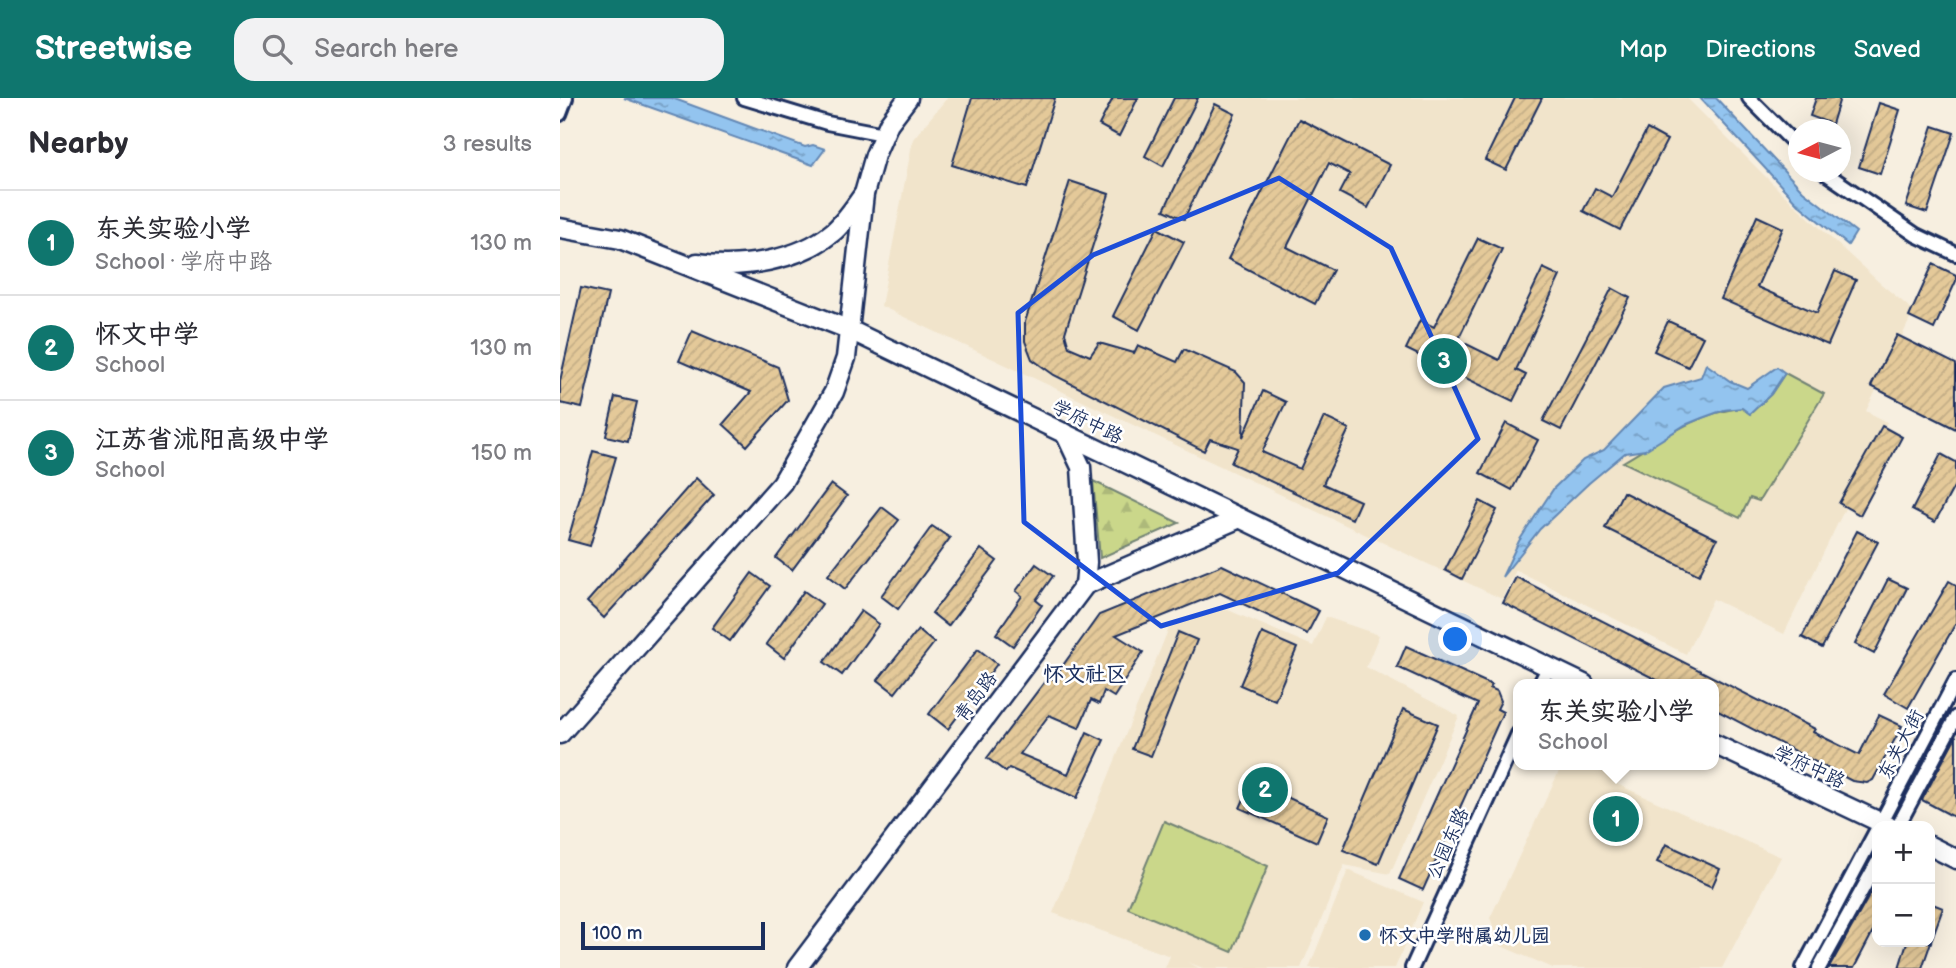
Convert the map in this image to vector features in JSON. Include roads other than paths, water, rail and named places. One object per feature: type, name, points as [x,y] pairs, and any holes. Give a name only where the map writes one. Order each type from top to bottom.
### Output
[{"type":"street","points":[[560,114],[566,98]]},
{"type":"street","points":[[744,98],[827,123],[884,134]]},
{"type":"street","points":[[560,734],[782,483],[834,392],[846,358],[864,194],[875,155],[889,123],[908,98]]},
{"type":"street","points":[[1749,98],[1788,137]]},
{"type":"street","points":[[1839,182],[1916,235],[1956,254]]},
{"type":"street","points":[[671,259],[717,265],[753,263],[803,251],[834,232],[864,194]]},
{"type":"street","name":"学府中路","points":[[560,228],[620,239],[850,330],[1240,518],[1544,676]]},
{"type":"street","points":[[1065,433],[1081,467],[1087,562],[1085,585]]},
{"type":"street","name":"青岛路","points":[[797,968],[1085,585],[1240,518]]},
{"type":"street","name":"东关大街","points":[[1886,821],[1956,680]]},
{"type":"street","name":"东关大街","points":[[1887,821],[1956,717]]},
{"type":"street","name":"公园东路","points":[[1412,968],[1513,745]]},
{"type":"street","name":"学府中路","points":[[1719,746],[1874,821]]},
{"type":"street","name":"东关大街","points":[[1803,968],[1872,847]]},
{"type":"street","points":[[1935,848],[1956,859]]},
{"type":"street","points":[[1819,968],[1872,872]]},
{"type":"water","points":[[624,98],[672,98],[805,147],[813,145],[825,149],[813,165]]},
{"type":"water","points":[[1700,98],[1716,98],[1788,175],[1788,182],[1795,182],[1856,232],[1848,245],[1798,204]]},
{"type":"water","points":[[1706,364],[1730,381],[1747,388],[1777,367],[1785,373],[1771,394],[1750,414],[1742,408],[1724,410],[1685,425],[1645,450],[1625,453],[1540,529],[1502,577],[1519,541],[1554,488],[1583,460],[1604,450],[1664,388],[1701,377]]},
{"type":"place","name":"江苏省沭阳高级中学","points":[[1444,361]]},
{"type":"place","name":"怀文中学","points":[[1265,790]]},
{"type":"place","name":"东关实验小学","points":[[1616,819]]},
{"type":"place","name":"怀文中学附属幼儿园","points":[[1365,935]]},
{"type":"district","name":"怀文社区","points":[[1085,674]]}]
